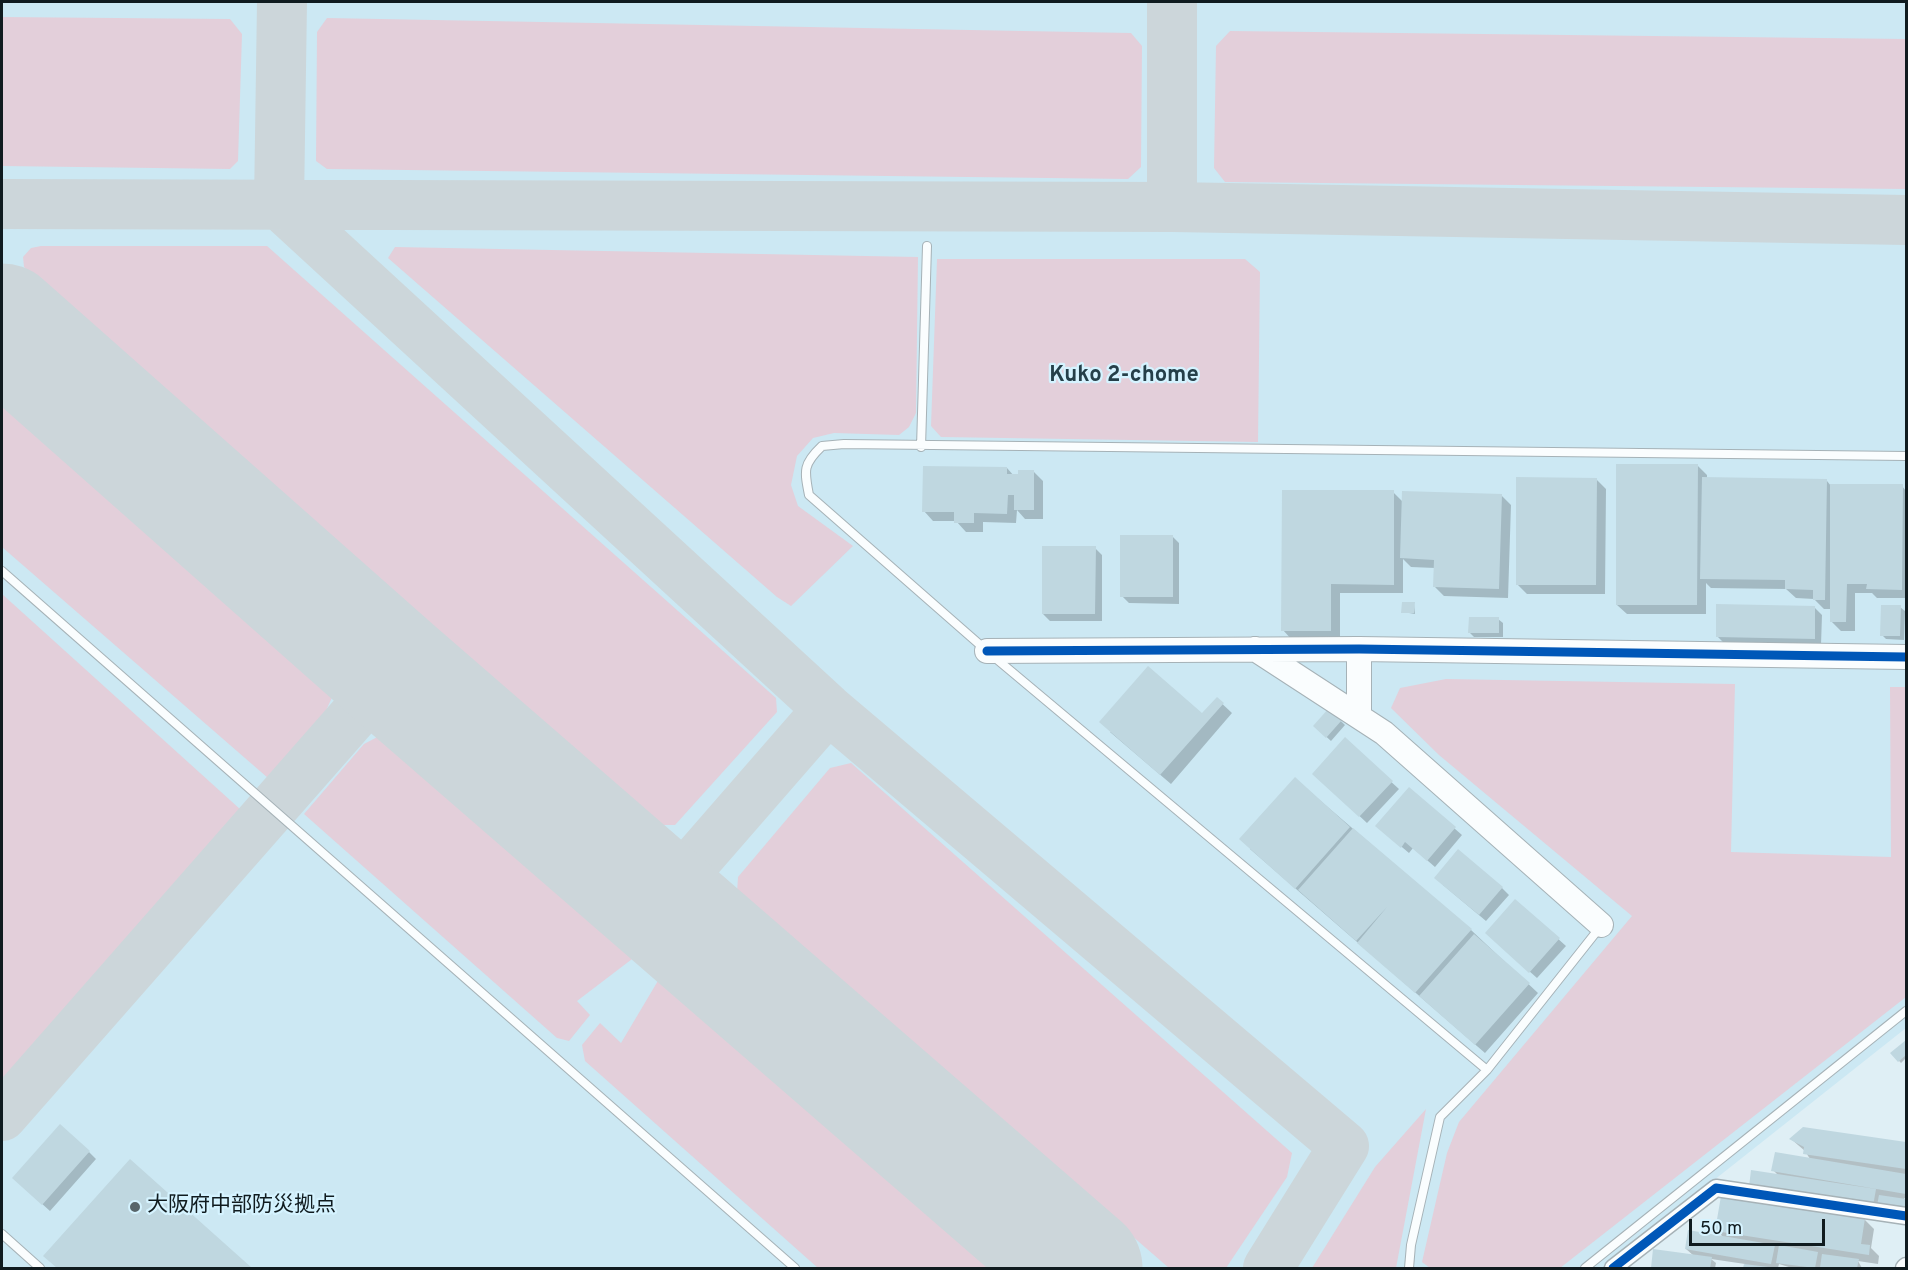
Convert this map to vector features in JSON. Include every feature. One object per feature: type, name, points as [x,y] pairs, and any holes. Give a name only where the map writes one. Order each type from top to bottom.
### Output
[{"type":"street","points":[[1255,649],[1359,715],[1384,734],[1601,925]]},
{"type":"street","points":[[987,651],[1359,649],[1906,657]]},
{"type":"street","points":[[1359,649],[1359,715]]},
{"type":"street","points":[[1613,1269],[1716,1188],[1906,1216]]},
{"type":"lane","points":[[921,447],[927,246]]},
{"type":"lane","points":[[1487,1070],[987,651],[809,495],[805,474],[808,459],[822,446],[1906,456]]},
{"type":"lane","points":[[2,571],[795,1269]]},
{"type":"lane","points":[[1409,1269],[1411,1245],[1440,1117],[1487,1070],[1601,925]]},
{"type":"lane","points":[[1585,1269],[1906,1011]]},
{"type":"lane","points":[[2,1234],[40,1269]]},
{"type":"shaded area","points":[[2,2],[1906,2],[1906,1028],[1603,1268],[2,1268]]},
{"type":"shaded area","points":[[2,17],[230,19],[242,34],[238,161],[230,169],[2,166]]},
{"type":"shaded area","points":[[327,18],[1131,33],[1142,46],[1141,167],[1128,179],[327,169],[316,161],[317,32]]},
{"type":"shaded area","points":[[1230,31],[1906,39],[1906,189],[1225,182],[1214,168],[1216,46]]},
{"type":"shaded area","points":[[41,246],[267,246],[776,698],[777,712],[675,825],[657,825],[24,267],[23,257],[31,248]]},
{"type":"shaded area","points":[[395,247],[918,257],[916,413],[909,427],[899,435],[834,433],[813,438],[797,456],[791,485],[798,506],[853,546],[791,606],[777,597],[388,258]]},
{"type":"shaded area","points":[[937,259],[1245,259],[1260,272],[1258,442],[941,437],[931,426]]},
{"type":"shaded area","points":[[2,394],[318,667],[336,689],[322,719],[268,778],[2,547]]},
{"type":"shaded area","points":[[2,594],[241,810],[2,1083]]},
{"type":"shaded area","points":[[1446,679],[1735,684],[1731,852],[1891,857],[1890,687],[1906,687],[1906,997],[1560,1268],[1430,1268],[1422,1262],[1447,1153],[1459,1122],[1632,916],[1439,755],[1391,708],[1400,688]]},
{"type":"shaded area","points":[[385,733],[398,740],[636,956],[577,1001],[590,1015],[569,1041],[557,1038],[304,814],[364,744]]},
{"type":"shaded area","points":[[851,763],[1292,1153],[1287,1177],[1226,1268],[1169,1268],[737,893],[738,877],[830,768]]},
{"type":"shaded area","points":[[665,969],[1000,1268],[818,1268],[585,1061],[582,1045],[600,1023],[621,1043]]},
{"type":"shaded area","points":[[1426,1109],[1396,1268],[1312,1268],[1375,1167]]},
{"type":"building","points":[[1616,464],[1698,464],[1697,605],[1616,605]]},
{"type":"building","points":[[923,466],[1007,467],[1007,474],[1018,474],[1018,470],[1034,470],[1034,510],[1014,510],[1014,495],[1008,495],[1007,514],[974,513],[974,523],[954,523],[954,512],[922,512]]},
{"type":"building","points":[[1516,477],[1597,478],[1596,585],[1516,585]]},
{"type":"building","points":[[1702,477],[1827,479],[1825,600],[1813,600],[1813,590],[1785,589],[1785,580],[1700,579]]},
{"type":"building","points":[[1830,484],[1903,484],[1902,590],[1866,589],[1867,584],[1847,584],[1846,622],[1830,622]]},
{"type":"building","points":[[1282,490],[1394,490],[1394,585],[1331,584],[1331,631],[1281,631]]},
{"type":"building","points":[[1402,491],[1502,494],[1499,589],[1433,587],[1434,560],[1400,558]]},
{"type":"building","points":[[1120,535],[1173,535],[1173,597],[1120,597]]},
{"type":"building","points":[[1042,546],[1096,546],[1095,614],[1042,614]]},
{"type":"building","points":[[1402,602],[1415,602],[1414,613],[1401,613]]},
{"type":"building","points":[[1716,604],[1815,606],[1815,639],[1716,637]]},
{"type":"building","points":[[1881,605],[1901,605],[1900,636],[1880,636]]},
{"type":"building","points":[[1469,617],[1499,617],[1499,633],[1468,633]]},
{"type":"building","points":[[1148,666],[1202,713],[1217,697],[1224,703],[1160,775],[1099,722]]},
{"type":"building","points":[[1329,708],[1342,720],[1326,738],[1313,726]]},
{"type":"building","points":[[1345,737],[1393,781],[1359,817],[1312,774]]},
{"type":"building","points":[[1295,777],[1350,827],[1295,889],[1239,839]]},
{"type":"building","points":[[1409,787],[1456,827],[1427,861],[1405,842],[1401,848],[1375,826]]},
{"type":"building","points":[[1353,828],[1472,929],[1415,993],[1357,943],[1387,907],[1356,941],[1298,890]]},
{"type":"building","points":[[1458,849],[1503,887],[1479,915],[1434,878]]},
{"type":"building","points":[[1515,899],[1560,938],[1529,973],[1485,933]]},
{"type":"building","points":[[1474,934],[1530,983],[1475,1045],[1419,996]]},
{"type":"building","points":[[1906,1040],[1906,1055],[1898,1062],[1890,1053]]},
{"type":"building","points":[[60,1124],[90,1151],[42,1205],[12,1178]]},
{"type":"building","points":[[1803,1127],[1906,1142],[1906,1169],[1803,1154],[1804,1147],[1789,1139]]},
{"type":"building","points":[[1775,1152],[1906,1174],[1906,1194],[1771,1171]]},
{"type":"building","name":"大阪府中部防災拠点","points":[[130,1159],[252,1268],[57,1268],[43,1256]]},
{"type":"building","points":[[1751,1170],[1876,1189],[1873,1206],[1749,1187]]},
{"type":"building","points":[[1879,1195],[1906,1199],[1905,1209],[1877,1206]]},
{"type":"building","points":[[1721,1196],[1865,1218],[1861,1244],[1870,1245],[1869,1255],[1715,1231]]},
{"type":"building","points":[[1688,1230],[1775,1245],[1771,1264],[1685,1249]]},
{"type":"building","points":[[1779,1245],[1818,1252],[1815,1268],[1776,1263]]},
{"type":"building","points":[[1653,1249],[1712,1257],[1710,1268],[1651,1268]]},
{"type":"building","points":[[1822,1254],[1859,1259],[1857,1268],[1820,1268]]},
{"type":"building","points":[[1744,1264],[1768,1267],[1768,1268],[1743,1268]]},
{"type":"taxiway","points":[[282,2],[279,204],[828,709],[1344,1146],[1268,1268]]},
{"type":"taxiway","points":[[1172,2],[1172,207]]},
{"type":"taxiway","points":[[2,204],[1172,207],[1906,220]]},
{"type":"taxiway","points":[[2,1116],[393,671]]},
{"type":"taxiway","points":[[660,902],[828,709]]},
{"type":"runway","points":[[2,325],[393,671],[1081,1268]]},
{"type":"cycle path","points":[[987,651],[1359,649],[1906,657]]},
{"type":"cycle path","points":[[1613,1268],[1716,1188],[1906,1216]]},
{"type":"place","name":"大阪府中部防災拠点","points":[[135,1207]]},
{"type":"district","name":"Kuko 2-chome","points":[[1124,377]]}]
